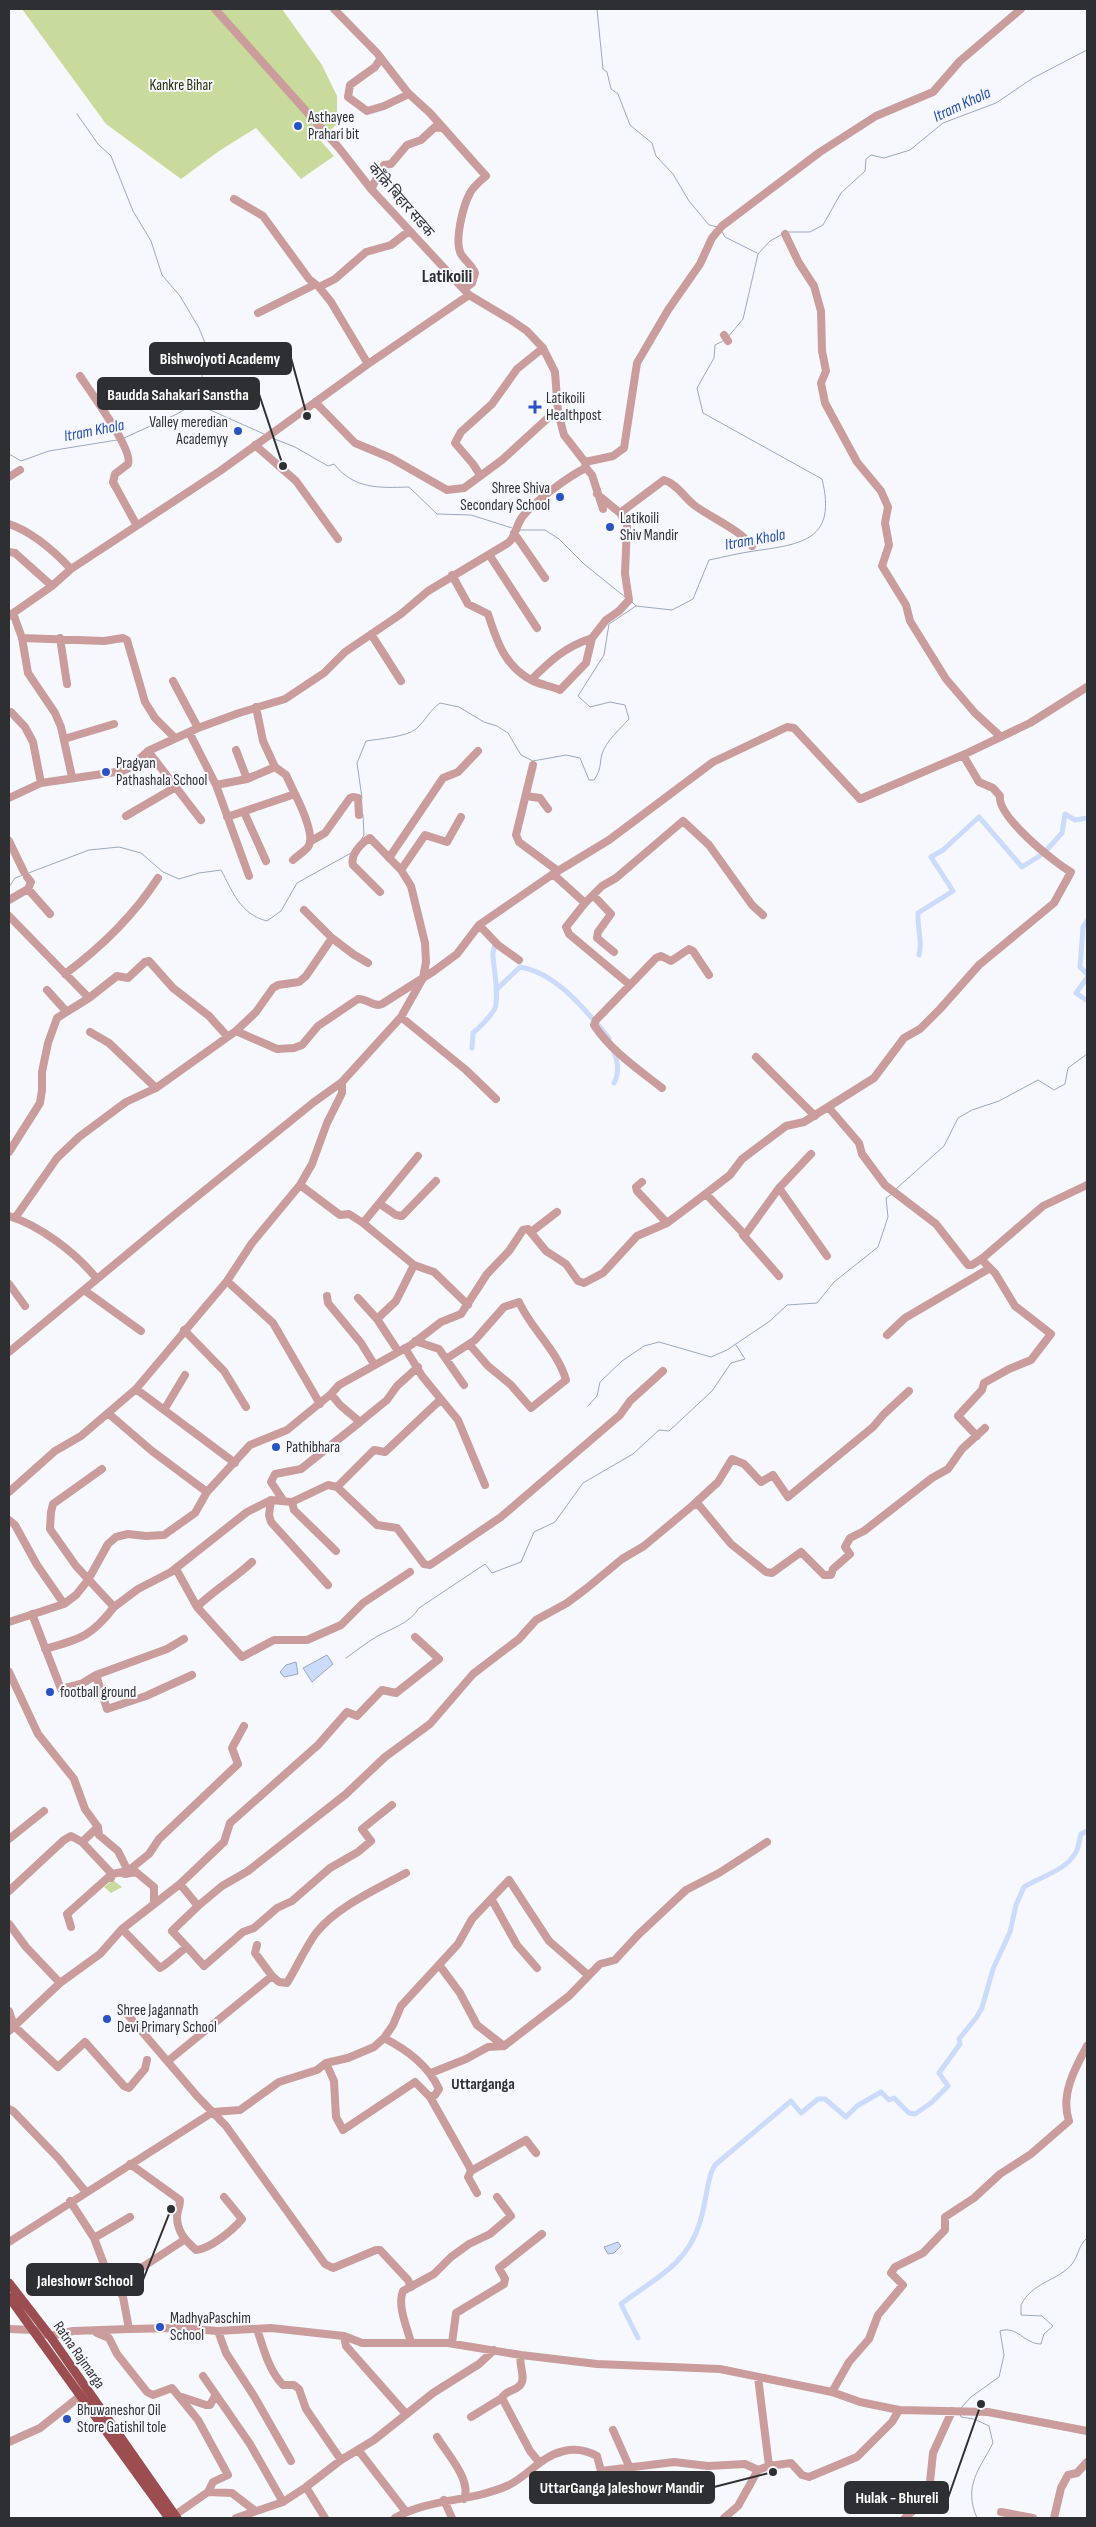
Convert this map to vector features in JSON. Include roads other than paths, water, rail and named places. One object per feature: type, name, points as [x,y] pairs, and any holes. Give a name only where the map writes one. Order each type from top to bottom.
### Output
[{"type":"main road","name":"Ratna Rajmarga","points":[[9,2283],[50,2336],[84,2393]]},
{"type":"main road","points":[[9,2297],[84,2393],[173,2517]]},
{"type":"street","name":"काँक्रे बिहार सडक","points":[[215,9],[339,148],[409,232],[467,292],[527,331],[543,348],[555,372],[558,412],[564,435],[592,475],[603,509]]},
{"type":"street","points":[[72,777],[64,739],[55,713],[30,677],[22,638],[11,615],[52,586],[71,569],[136,524],[220,471],[316,402],[467,292],[472,283],[475,273],[460,253],[457,238],[463,208],[470,191],[486,176],[409,94],[381,58],[334,9]]},
{"type":"street","points":[[9,798],[41,783],[123,771],[131,767],[148,751],[175,738],[198,728],[290,696],[324,673],[345,652],[452,576],[490,556],[512,541],[515,530],[523,515],[586,465],[612,456],[624,448],[637,363],[668,310],[700,264],[716,232],[820,152],[876,116],[933,92],[960,61],[1020,9]]},
{"type":"street","points":[[381,58],[375,67],[350,85],[348,97],[367,111],[384,106],[409,94]]},
{"type":"street","points":[[372,189],[384,166],[392,164],[407,145],[422,140],[435,128],[442,128]]},
{"type":"street","points":[[234,199],[263,216],[331,302],[368,364]]},
{"type":"street","points":[[258,313],[335,279],[366,252],[391,246],[409,232]]},
{"type":"street","points":[[785,234],[799,263],[814,286],[821,311],[822,351],[826,371],[822,383],[825,403],[857,462],[882,491],[888,507],[885,522],[889,545],[882,566],[906,605],[910,621],[946,679],[975,713],[1000,736]]},
{"type":"street","points":[[480,475],[474,464],[455,443],[461,432],[492,404],[517,369],[543,348]]},
{"type":"street","points":[[80,376],[120,439],[130,462],[115,474],[113,482],[136,524]]},
{"type":"street","points":[[316,402],[355,443],[391,458],[447,490],[464,488],[502,460],[549,417],[558,412]]},
{"type":"street","points":[[255,445],[296,481],[338,540]]},
{"type":"street","points":[[9,477],[20,470]]},
{"type":"street","points":[[620,513],[664,480],[670,482],[695,505],[719,522],[744,535],[752,546]]},
{"type":"street","points":[[452,576],[468,604],[488,614],[500,649],[507,661],[531,680],[560,690],[586,663],[592,638],[606,620],[619,611],[629,600],[625,574],[627,524],[620,513],[597,494]]},
{"type":"street","points":[[9,524],[24,529],[54,552],[71,569]]},
{"type":"street","points":[[515,530],[545,578]]},
{"type":"street","points":[[9,552],[15,552],[52,586]]},
{"type":"street","points":[[490,556],[538,628]]},
{"type":"street","points":[[371,634],[401,681]]},
{"type":"street","points":[[22,638],[104,641],[119,638],[127,640],[145,702],[154,718],[175,738]]},
{"type":"street","points":[[60,638],[67,684]]},
{"type":"street","points":[[531,680],[549,662],[571,645],[592,638]]},
{"type":"street","points":[[173,681],[198,728]]},
{"type":"street","points":[[236,1031],[277,1049],[294,1048],[302,1045],[318,1026],[358,1000],[362,999],[380,1006],[457,954],[479,925],[609,840],[713,762],[787,727],[794,728],[860,799],[1030,724],[1087,687]]},
{"type":"street","points":[[256,707],[263,741],[275,767],[282,770],[295,794],[307,823],[311,841]]},
{"type":"street","points":[[9,713],[11,712],[25,727],[34,742],[41,783]]},
{"type":"street","points":[[64,739],[114,724]]},
{"type":"street","points":[[190,732],[216,785],[249,876]]},
{"type":"street","points":[[236,750],[246,779]]},
{"type":"street","points":[[148,751],[174,788],[201,820]]},
{"type":"street","points":[[389,858],[443,778],[458,772],[478,751]]},
{"type":"street","points":[[9,1622],[64,1604],[76,1595],[88,1580],[108,1544],[116,1537],[128,1534],[164,1535],[195,1513],[206,1492],[250,1445],[288,1430],[320,1404],[339,1385],[415,1341],[441,1322],[461,1314],[487,1274],[509,1251],[523,1230],[528,1229],[546,1251],[566,1264],[578,1281],[584,1283],[603,1273],[637,1236],[667,1223],[706,1194],[730,1175],[742,1159],[786,1126],[804,1122],[815,1116],[874,1078],[904,1038],[920,1028],[940,1009],[979,965],[1054,903],[1071,872],[1044,853],[1004,811],[999,802],[1000,796],[993,788],[979,782],[963,755]]},
{"type":"street","points":[[532,765],[516,835],[517,840],[556,873],[585,902]]},
{"type":"street","points":[[216,785],[246,779],[275,767]]},
{"type":"street","points":[[126,816],[174,788]]},
{"type":"street","points":[[227,817],[295,794]]},
{"type":"street","points":[[526,796],[540,798],[548,809]]},
{"type":"street","points":[[292,860],[308,847],[311,841],[325,832],[350,798],[358,798],[359,815]]},
{"type":"street","points":[[244,812],[266,861]]},
{"type":"street","points":[[401,870],[425,834],[447,842],[461,817]]},
{"type":"street","points":[[630,985],[567,931],[566,927],[585,902],[674,828],[686,821],[709,845],[752,905],[763,915]]},
{"type":"street","points":[[9,1352],[314,1102],[342,1082],[401,1017],[423,978],[426,943],[411,886],[401,870],[370,838],[352,856],[353,866],[380,892]]},
{"type":"street","points":[[9,840],[31,882],[28,889],[9,900]]},
{"type":"street","points":[[65,974],[99,948],[150,892],[158,878]]},
{"type":"street","points":[[28,889],[50,914]]},
{"type":"street","points":[[593,895],[611,914],[598,932],[597,938],[614,952]]},
{"type":"street","points":[[304,910],[332,938],[368,963]]},
{"type":"street","points":[[9,916],[89,998]]},
{"type":"street","points":[[479,925],[498,945],[518,960]]},
{"type":"street","points":[[97,1279],[84,1263],[48,1234],[12,1217],[57,1158],[103,1117],[126,1102],[156,1088],[236,1031],[256,1012],[273,988],[278,985],[299,982],[306,976],[332,938]]},
{"type":"street","points":[[662,1088],[629,1062],[602,1037],[594,1025],[596,1020],[656,958],[661,956],[671,961],[689,949],[693,951],[709,975]]},
{"type":"street","points":[[9,1152],[40,1103],[42,1072],[48,1044],[57,1018],[89,998],[117,976],[128,978],[145,962],[149,961],[173,988],[209,1016],[227,1036]]},
{"type":"street","points":[[47,990],[66,1011]]},
{"type":"street","points":[[401,1017],[466,1070],[496,1099]]},
{"type":"street","points":[[90,1032],[109,1043],[156,1088]]},
{"type":"street","points":[[756,1057],[815,1116]]},
{"type":"street","points":[[9,1492],[55,1451],[81,1436],[136,1389],[227,1280],[252,1243],[300,1186],[312,1164],[326,1123],[342,1093],[342,1082]]},
{"type":"street","points":[[829,1108],[859,1143],[862,1154],[892,1193],[936,1224],[968,1265],[981,1259],[1043,1206],[1087,1185]]},
{"type":"street","points":[[743,1235],[746,1234],[779,1188],[811,1154]]},
{"type":"street","points":[[363,1223],[418,1156]]},
{"type":"street","points":[[380,1204],[396,1215],[402,1216],[436,1181]]},
{"type":"street","points":[[642,1182],[636,1187],[637,1191],[667,1223]]},
{"type":"street","points":[[300,1186],[340,1215],[349,1214],[363,1223],[414,1265],[434,1272],[468,1305]]},
{"type":"street","points":[[779,1188],[827,1256]]},
{"type":"street","points":[[706,1194],[779,1276]]},
{"type":"street","points":[[531,1232],[556,1212]]},
{"type":"street","points":[[977,1436],[958,1416],[982,1390],[984,1383],[1009,1369],[1031,1360],[1051,1334],[1015,1306],[1002,1283],[981,1259]]},
{"type":"street","points":[[377,1319],[396,1301],[414,1265]]},
{"type":"street","points":[[887,1335],[905,1318],[990,1268]]},
{"type":"street","points":[[227,1280],[273,1323],[320,1404]]},
{"type":"street","points":[[9,1284],[25,1306]]},
{"type":"street","points":[[84,1290],[141,1331]]},
{"type":"street","points":[[327,1296],[328,1303],[361,1344],[374,1364]]},
{"type":"street","points":[[358,1298],[418,1367],[440,1400],[458,1420],[485,1484]]},
{"type":"street","points":[[446,1359],[483,1332],[504,1307],[519,1302],[526,1318],[555,1358],[566,1380],[531,1408],[511,1385],[488,1366],[469,1344]]},
{"type":"street","points":[[184,1330],[224,1371],[246,1406]]},
{"type":"street","points":[[415,1341],[439,1349],[464,1385]]},
{"type":"street","points":[[283,1500],[271,1482],[275,1474],[301,1469],[387,1400],[397,1386],[418,1367]]},
{"type":"street","points":[[45,1649],[87,1636],[99,1627],[114,1607],[138,1589],[156,1581],[176,1568],[246,1512],[271,1500],[292,1502],[328,1485],[337,1487],[376,1525],[397,1528],[424,1564],[430,1565],[501,1517],[620,1414],[630,1401],[663,1371]]},
{"type":"street","points":[[164,1410],[185,1375]]},
{"type":"street","points":[[136,1389],[234,1463]]},
{"type":"street","points":[[392,1805],[362,1829],[371,1841],[358,1852],[330,1868],[292,1901],[277,1908],[254,1928],[243,1932],[204,1966],[172,1931],[222,1886],[248,1871],[283,1844],[346,1794],[385,1757],[430,1724],[473,1674],[519,1639],[536,1620],[580,1593],[692,1506],[718,1482],[732,1459],[744,1464],[761,1482],[774,1475],[788,1497],[873,1428],[884,1414],[909,1391]]},
{"type":"street","points":[[331,1394],[340,1405],[360,1422]]},
{"type":"street","points":[[337,1487],[374,1450],[385,1452],[440,1400]]},
{"type":"street","points":[[109,1414],[152,1451],[206,1492]]},
{"type":"street","points":[[692,1506],[698,1504],[730,1544],[766,1572],[772,1573],[801,1552],[824,1575],[831,1575],[833,1568],[850,1554],[845,1547],[850,1538],[864,1531],[932,1478],[948,1469],[962,1449],[985,1428]]},
{"type":"street","points":[[102,1470],[54,1504],[50,1529],[76,1566],[114,1607]]},
{"type":"street","points":[[271,1500],[269,1516],[271,1522],[328,1585]]},
{"type":"street","points":[[292,1502],[294,1510],[336,1551]]},
{"type":"street","points":[[9,1520],[15,1525],[37,1565],[64,1604]]},
{"type":"street","points":[[197,1607],[214,1591],[234,1580],[252,1562]]},
{"type":"street","points":[[176,1568],[197,1607],[242,1657],[274,1640],[307,1640],[341,1625],[363,1603],[410,1572]]},
{"type":"street","points":[[32,1614],[61,1689],[84,1683],[96,1675],[166,1650],[184,1639]]},
{"type":"street","points":[[11,2028],[60,1983],[100,1954],[122,1929],[154,1902],[167,1895],[180,1884],[224,1842],[230,1823],[318,1745],[347,1712],[357,1716],[382,1690],[396,1693],[440,1659],[415,1636]]},
{"type":"street","points":[[9,1672],[38,1734],[74,1779],[85,1809],[98,1827],[100,1835],[118,1851],[128,1871]]},
{"type":"street","points":[[96,1675],[107,1709],[146,1696],[192,1675]]},
{"type":"street","points":[[128,1871],[149,1854],[159,1839],[238,1764],[232,1748],[244,1726]]},
{"type":"street","points":[[9,1839],[44,1811]]},
{"type":"street","points":[[82,1842],[98,1827]]},
{"type":"street","points":[[9,1891],[64,1840],[71,1836],[82,1842],[112,1874],[111,1878],[136,1872]]},
{"type":"street","points":[[431,2073],[466,2059],[488,2047],[504,2046],[569,1996],[600,1964],[615,1960],[638,1935],[686,1890],[767,1842]]},
{"type":"street","points":[[71,1927],[67,1914],[112,1874],[128,1871],[136,1872],[154,1887],[154,1902]]},
{"type":"street","points":[[257,1945],[255,1953],[272,1976],[279,1982],[287,1983],[316,1933],[329,1920],[360,1898],[406,1873]]},
{"type":"street","points":[[9,2242],[70,2201],[213,2112],[240,2110],[279,2082],[317,2070],[326,2063],[363,2052],[384,2038],[401,2006],[440,1966],[458,1944],[472,1919],[509,1880],[549,1940],[588,1975]]},
{"type":"street","points":[[180,1884],[198,1906]]},
{"type":"street","points":[[492,1900],[517,1945],[537,1968]]},
{"type":"street","points":[[9,1924],[26,1947],[60,1983]]},
{"type":"street","points":[[122,1929],[160,1968],[187,1947]]},
{"type":"street","points":[[440,1966],[460,1994],[477,2025],[504,2046]]},
{"type":"street","points":[[168,2061],[272,1976]]},
{"type":"street","points":[[9,2011],[11,2028],[58,2067],[85,2042],[124,2086],[129,2088],[145,2069],[147,2060]]},
{"type":"street","points":[[127,2014],[197,2096],[226,2126],[325,2264],[333,2268],[380,2250],[408,2280],[411,2288]]},
{"type":"street","points":[[384,2038],[406,2050],[431,2073],[439,2089],[435,2095],[430,2097]]},
{"type":"street","points":[[832,2392],[845,2368],[869,2339],[878,2315],[903,2286],[891,2273],[895,2267],[923,2253],[944,2230],[945,2217],[974,2198],[1000,2174],[1032,2154],[1069,2121],[1066,2112],[1068,2091],[1073,2071],[1087,2046]]},
{"type":"street","points":[[326,2063],[334,2081],[336,2117],[343,2130],[415,2082],[430,2097],[471,2171]]},
{"type":"street","points":[[9,2110],[13,2111],[59,2159],[86,2191]]},
{"type":"street","points":[[477,2193],[468,2177],[471,2171],[526,2140],[536,2153]]},
{"type":"street","points":[[130,2164],[180,2200],[177,2215],[179,2229],[184,2240],[198,2250],[233,2230],[242,2219],[224,2197]]},
{"type":"street","points":[[411,2342],[401,2296],[404,2291],[434,2274],[451,2257],[470,2244],[490,2234],[511,2216],[497,2197]]},
{"type":"street","points":[[70,2201],[94,2238],[122,2297],[129,2329]]},
{"type":"street","points":[[94,2238],[130,2217]]},
{"type":"street","points":[[452,2343],[456,2313],[504,2284],[505,2279],[499,2268],[542,2234]]},
{"type":"street","points":[[115,2285],[184,2240]]},
{"type":"street","points":[[9,2330],[35,2330],[50,2336],[72,2331],[96,2332],[129,2329],[178,2328],[218,2331],[257,2329],[344,2336],[371,2344],[411,2342],[452,2343],[521,2356],[597,2364],[720,2369],[832,2392],[860,2402],[899,2410],[1004,2414],[1087,2431]]},
{"type":"street","points":[[257,2329],[262,2347],[278,2381],[282,2386],[294,2385],[299,2389],[306,2409],[341,2460]]},
{"type":"street","points":[[218,2331],[226,2353],[292,2461]]},
{"type":"street","points":[[96,2332],[109,2338],[117,2354],[146,2392],[153,2396],[172,2388],[198,2420],[228,2476],[214,2482],[208,2492],[173,2517]]},
{"type":"street","points":[[344,2336],[346,2346],[406,2414]]},
{"type":"street","points":[[236,2518],[254,2510],[283,2502],[341,2460],[359,2451],[433,2393],[479,2364],[494,2350]]},
{"type":"street","points":[[471,2417],[502,2398],[503,2394],[521,2384],[518,2362],[521,2356]]},
{"type":"street","points":[[203,2376],[215,2396],[250,2444],[283,2502]]},
{"type":"street","points":[[758,2377],[769,2466]]},
{"type":"street","points":[[9,2442],[18,2440],[40,2428],[84,2393]]},
{"type":"street","points":[[210,2405],[215,2396]]},
{"type":"street","points":[[180,2397],[210,2405],[229,2414]]},
{"type":"street","points":[[502,2398],[530,2451],[538,2462]]},
{"type":"street","points":[[724,2518],[738,2506],[758,2470],[769,2466],[791,2463],[802,2475],[809,2477],[857,2456],[892,2422],[899,2410]]},
{"type":"street","points":[[906,2518],[929,2492],[933,2453],[956,2411]]},
{"type":"street","points":[[613,2430],[629,2466]]},
{"type":"street","points":[[437,2437],[464,2480],[468,2491],[464,2500]]},
{"type":"street","points":[[395,2518],[406,2512],[444,2500],[464,2500],[508,2485],[529,2473],[538,2462],[566,2450],[585,2449],[597,2456],[601,2471],[629,2466],[640,2467],[674,2462],[708,2466],[745,2464],[758,2470]]},
{"type":"street","points":[[359,2451],[406,2512]]},
{"type":"street","points":[[1054,2518],[1062,2488],[1068,2475],[1077,2472],[1087,2462]]},
{"type":"street","points":[[306,2487],[325,2518]]},
{"type":"street","points":[[208,2492],[232,2493],[254,2510]]},
{"type":"street","points":[[444,2500],[452,2518]]},
{"type":"street","points":[[1001,2512],[1033,2518]]},
{"type":"water","points":[[327,1655],[333,1664],[312,1682],[303,1668]]},
{"type":"water","points":[[296,1662],[298,1674],[284,1677],[280,1672],[286,1665]]},
{"type":"water","points":[[618,2242],[621,2246],[614,2253],[608,2254],[604,2247]]},
{"type":"waterway","points":[[597,9],[603,69],[607,72],[611,89],[618,94],[630,125],[652,143],[656,156],[673,174],[689,201],[709,225],[718,227]]},
{"type":"waterway","name":"Itram Khola","points":[[787,232],[810,232],[823,225],[841,193],[865,171],[866,159],[871,155],[884,158],[910,150],[943,123],[996,103],[1033,78],[1087,50]]},
{"type":"waterway","points":[[77,114],[98,144],[111,156],[133,211],[151,241],[162,275],[180,296],[199,328],[205,343],[200,400]]},
{"type":"waterway","points":[[722,232],[725,237],[757,253]]},
{"type":"waterway","name":"Itram Khola","points":[[728,337],[743,319],[758,254],[770,241],[781,235]]},
{"type":"waterway","name":"Itram Khola","points":[[632,602],[636,606],[672,610],[693,599],[709,560],[801,541],[812,535],[820,527],[825,515],[822,479],[703,413],[697,388],[714,358],[715,345],[723,341]]},
{"type":"waterway","name":"Itram Khola","points":[[124,438],[177,414],[200,400],[208,409],[264,434]]},
{"type":"waterway","name":"Itram Khola","points":[[272,438],[295,447],[328,466],[334,464],[358,483],[377,487],[409,487],[437,514],[471,515],[512,528]]},
{"type":"waterway","name":"Itram Khola","points":[[9,454],[21,461],[49,451],[117,440]]},
{"type":"waterway","name":"Itram Khola","points":[[519,530],[545,530],[559,539],[584,564],[625,597]]},
{"type":"waterway","points":[[362,798],[357,763],[366,741],[399,736],[411,732],[440,703],[459,707],[484,722],[497,726],[508,733],[521,755],[533,761],[566,755],[580,758],[589,780],[594,780],[607,744],[629,719],[625,705],[610,702],[590,707],[578,696],[604,655],[609,624],[636,606]]},
{"type":"waterway","points":[[919,955],[918,913],[953,891],[931,857],[943,850],[979,817],[1022,867],[1044,853],[1062,833],[1065,814],[1075,820],[1087,818]]},
{"type":"waterway","points":[[361,840],[364,835],[363,815]]},
{"type":"waterway","points":[[26,874],[89,850],[119,847],[141,853],[163,872],[179,879],[199,873],[221,870],[238,901],[244,908],[258,918],[267,921],[281,911],[297,883],[351,853]]},
{"type":"waterway","points":[[9,887],[15,878],[23,875]]},
{"type":"waterway","points":[[1087,921],[1083,927],[1080,967],[1087,974]]},
{"type":"waterway","points":[[472,1048],[473,1033],[490,1016],[496,1006],[497,992],[493,955],[495,942]]},
{"type":"waterway","points":[[496,990],[520,967],[534,971],[546,977],[570,995],[609,1038]]},
{"type":"waterway","points":[[1086,1000],[1076,993],[1087,978]]},
{"type":"waterway","points":[[613,1050],[618,1066],[614,1083]]},
{"type":"waterway","points":[[896,1189],[944,1146],[958,1118],[972,1110],[999,1101],[1038,1080],[1054,1090],[1065,1084],[1068,1068],[1087,1054]]},
{"type":"waterway","points":[[588,1406],[597,1396],[600,1382],[622,1361],[644,1346],[659,1342],[711,1357],[727,1350],[770,1321],[787,1305],[817,1303],[834,1282],[878,1247],[888,1217],[886,1198],[892,1194]]},
{"type":"waterway","points":[[346,1658],[376,1637],[405,1622],[419,1608],[485,1564],[492,1573],[521,1562],[534,1532],[555,1522],[583,1483],[633,1454],[659,1430],[669,1431],[712,1391],[731,1363],[745,1359],[736,1345]]},
{"type":"waterway","points":[[638,2338],[621,2304],[667,2271],[686,2251],[699,2225],[711,2173],[715,2165],[791,2101],[801,2113],[818,2099],[825,2099],[846,2117],[857,2106],[881,2092],[889,2100],[894,2098],[909,2113],[915,2114],[931,2103],[948,2086],[939,2073],[960,2044],[959,2039],[982,2008],[993,1969],[1010,1932],[1016,1905],[1024,1887],[1066,1864],[1077,1850],[1081,1834],[1087,1831]]},
{"type":"waterway","points":[[961,2408],[971,2397],[999,2377],[1004,2355],[1000,2331],[1011,2330],[1030,2341],[1041,2344],[1044,2334],[1053,2326],[1042,2316],[1021,2315],[1021,2305],[1026,2297],[1038,2286],[1060,2274],[1072,2264],[1087,2238]]},
{"type":"waterway","points":[[960,2414],[961,2417],[974,2419],[989,2426],[993,2443],[978,2470],[972,2487],[973,2507],[977,2518]]},
{"type":"place","name":"Asthayee Prahari bit","points":[[298,126]]},
{"type":"place","name":"Latikoili Healthpost","points":[[535,407]]},
{"type":"place","name":"Bishwojyoti Academy","points":[[307,416]]},
{"type":"place","name":"Valley meredian Academyy","points":[[238,431]]},
{"type":"place","name":"Baudda Sahakari Sanstha","points":[[283,466]]},
{"type":"place","name":"Shree Shiva Secondary School","points":[[560,497]]},
{"type":"place","name":"Latikoili Shiv Mandir","points":[[610,527]]},
{"type":"place","name":"Pragyan Pathashala School","points":[[106,772]]},
{"type":"place","name":"Pathibhara","points":[[276,1447]]},
{"type":"place","name":"football ground","points":[[50,1692]]},
{"type":"place","name":"Shree Jagannath Devi Primary School","points":[[107,2019]]},
{"type":"place","name":"Jaleshowr School","points":[[171,2209]]},
{"type":"place","name":"MadhyaPaschim School","points":[[160,2327]]},
{"type":"place","name":"Hulak - Bhureli","points":[[981,2404]]},
{"type":"place","name":"Bhuwaneshor Oil Store Gatishil tole","points":[[67,2419]]},
{"type":"place","name":"UttarGanga Jaleshowr Mandir","points":[[773,2472]]},
{"type":"district","name":"Latikoili","points":[[447,276]]},
{"type":"district","name":"Uttarganga","points":[[483,2084]]},
{"type":"park label","name":"Kankre Bihar","points":[[181,85]]}]
